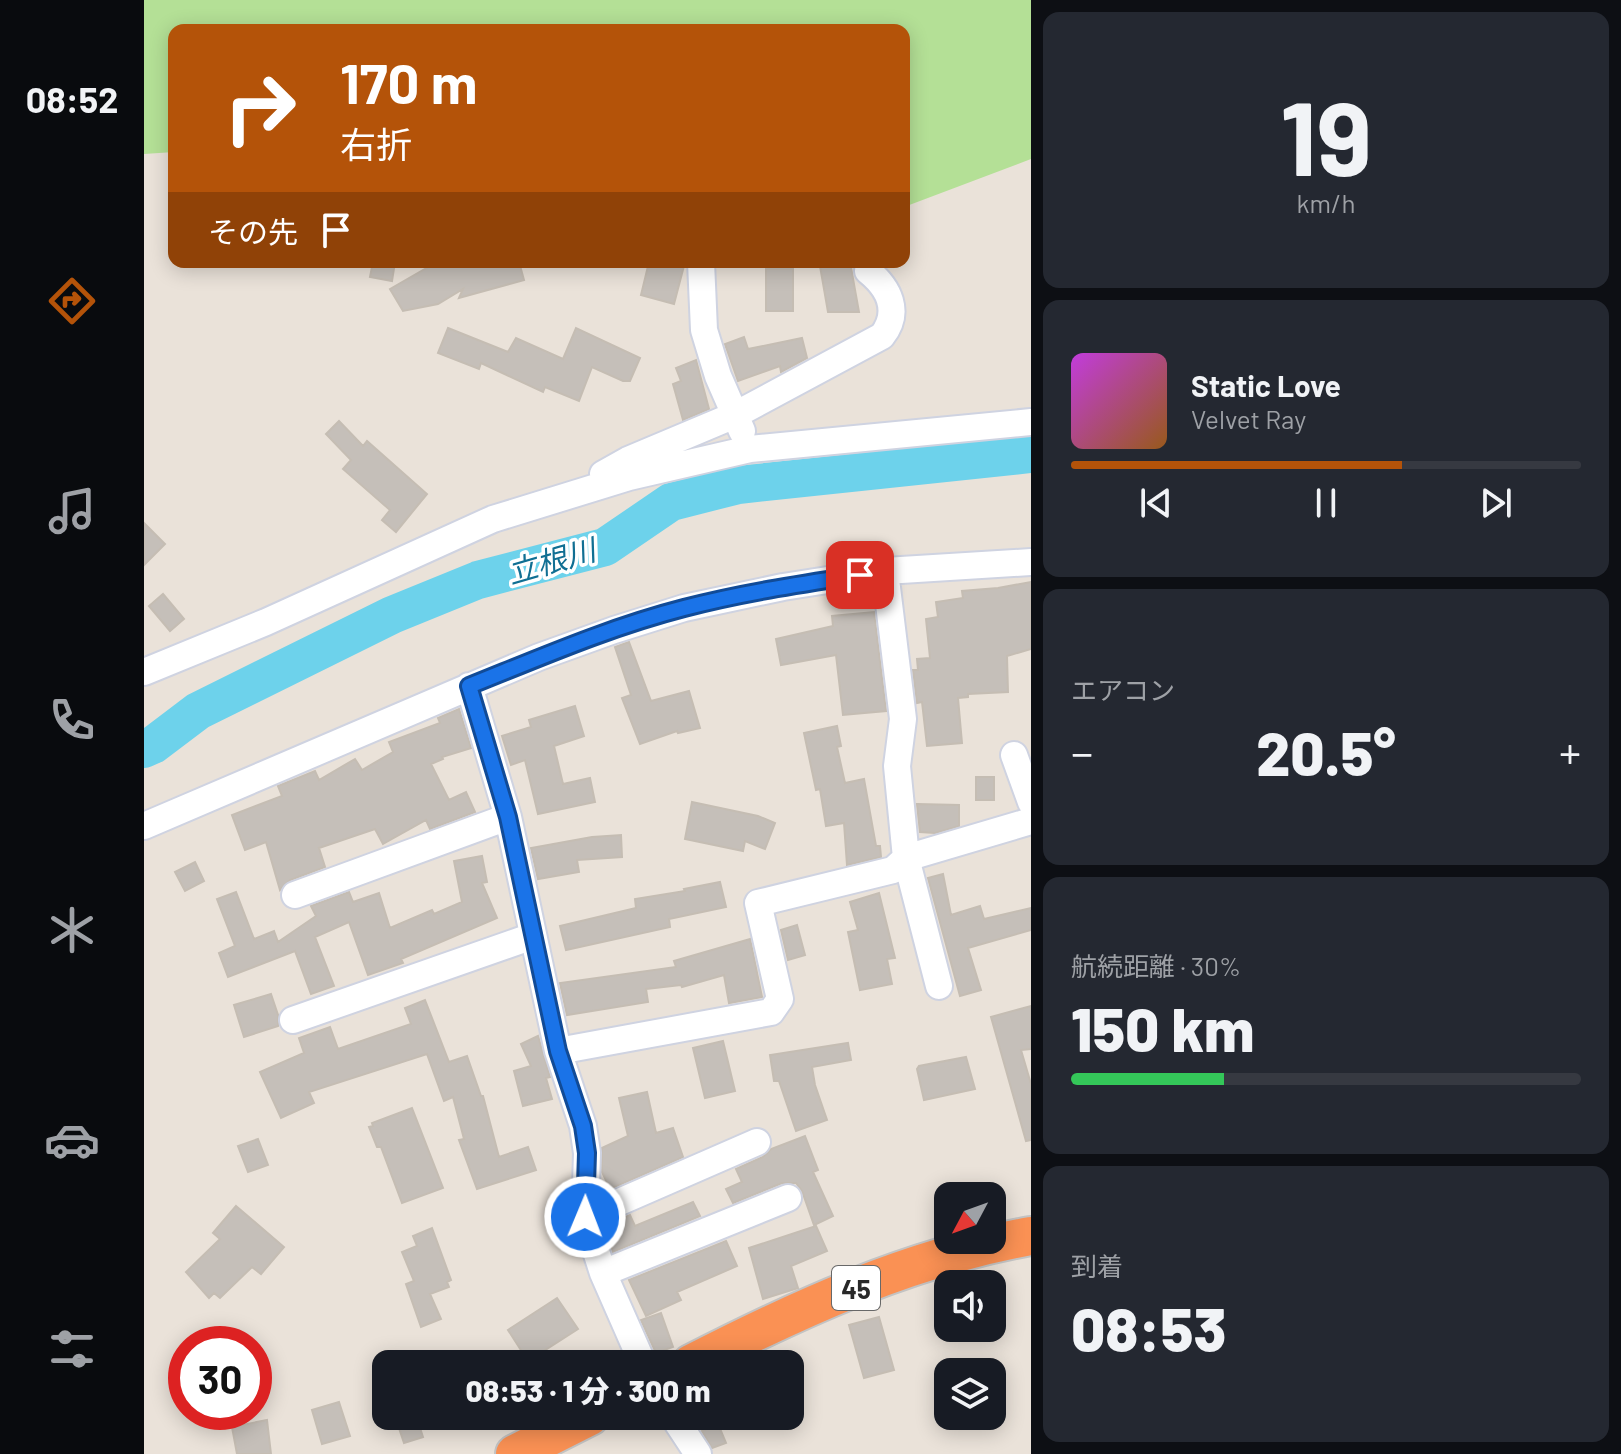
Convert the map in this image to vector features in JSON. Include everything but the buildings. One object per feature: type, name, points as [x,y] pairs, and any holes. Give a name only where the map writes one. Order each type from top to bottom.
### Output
[{"type":"highway","name":"45","points":[[718,1350],[773,1322],[932,1260],[1031,1236]]},
{"type":"highway","points":[[515,1454],[562,1430]]},
{"type":"street","points":[[701,268],[704,330],[718,376],[750,449]]},
{"type":"street","points":[[568,495],[628,460],[735,415],[882,336],[893,318],[892,309],[881,281],[868,271]]},
{"type":"street","points":[[144,672],[266,622],[493,519],[629,477],[750,449],[1031,422]]},
{"type":"street","points":[[144,826],[469,686],[614,630],[684,608],[783,587],[885,571],[1031,562]]},
{"type":"street","points":[[885,571],[903,719],[897,766],[906,858],[939,986]]},
{"type":"street","points":[[469,686],[508,817],[558,1051],[583,1126],[587,1153],[585,1217],[603,1273],[637,1350]]},
{"type":"street","points":[[1014,755],[1031,802]]},
{"type":"street","points":[[295,895],[508,817]]},
{"type":"street","points":[[558,1051],[771,1012],[780,999],[758,903],[893,870],[906,858],[1031,821]]},
{"type":"street","points":[[293,1020],[533,936]]},
{"type":"street","points":[[585,1217],[757,1142]]},
{"type":"street","points":[[603,1273],[788,1198]]},
{"type":"street","points":[[682,1430],[698,1454]]},
{"type":"green space","points":[[144,0],[1031,0],[1031,159],[910,205],[910,24],[168,24],[168,152],[144,154]]},
{"type":"waterway","name":"立根川","points":[[144,749],[198,711],[392,615],[478,580],[605,547],[671,502],[738,485],[1031,454]]},
{"type":"route","points":[[585,1217],[587,1153],[583,1126],[558,1051],[508,817],[469,686],[539,657],[684,608],[860,575]]}]
